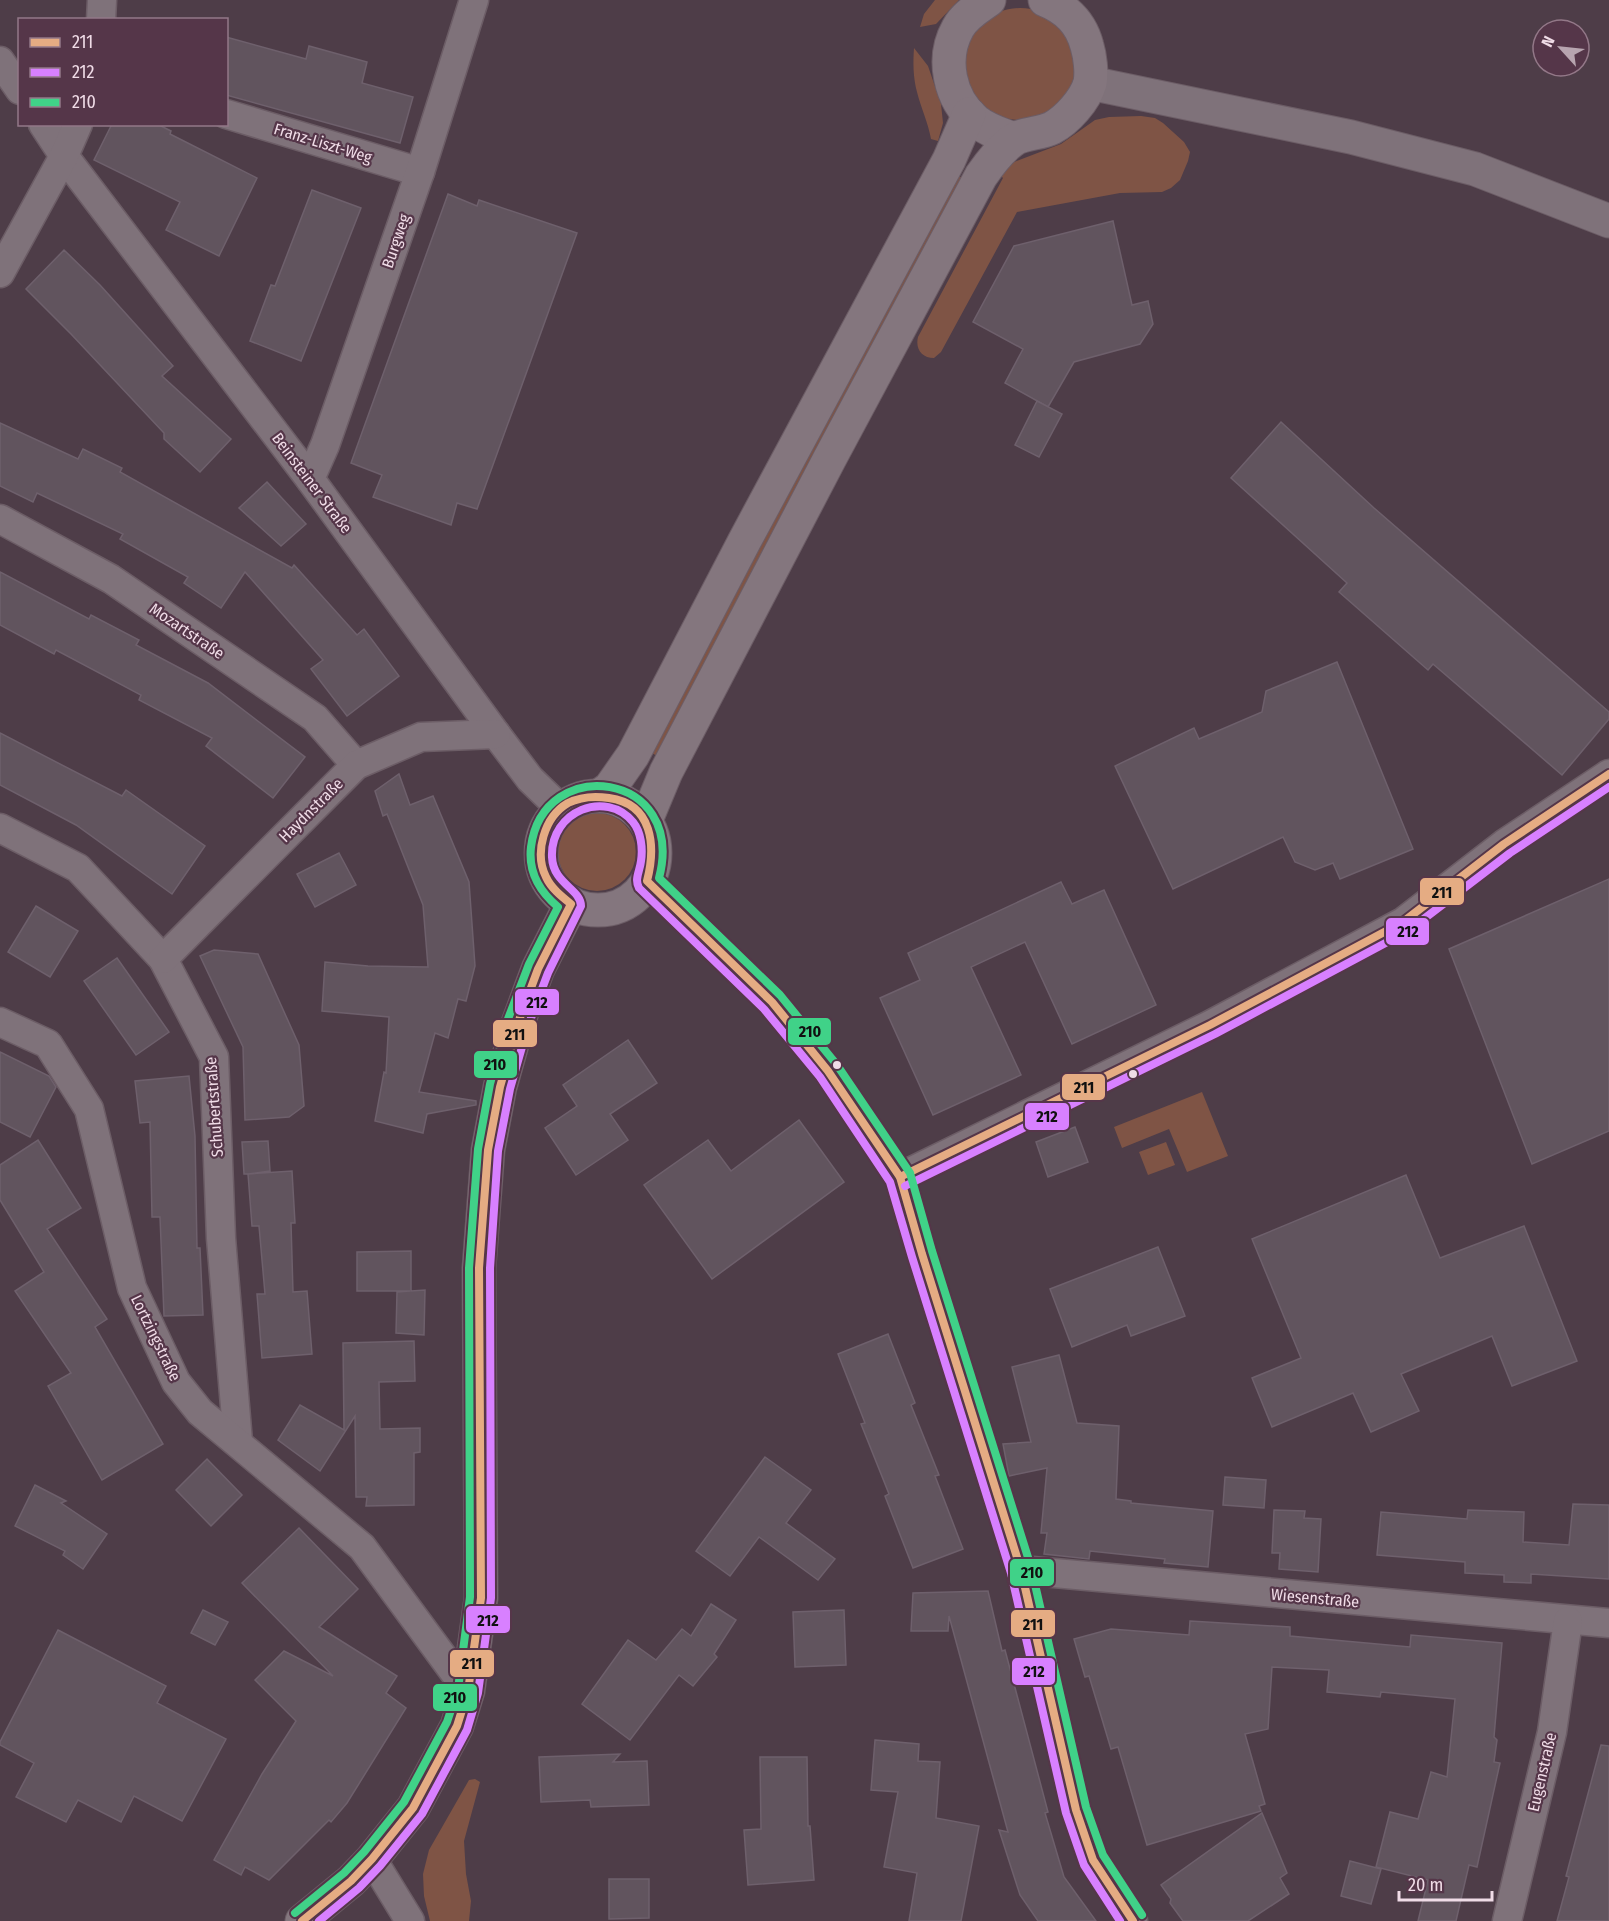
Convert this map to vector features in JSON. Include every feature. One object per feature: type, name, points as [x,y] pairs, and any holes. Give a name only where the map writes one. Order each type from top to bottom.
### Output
[{"type":"main road","points":[[989,0],[972,11],[958,27],[951,46],[948,69],[953,90],[969,114],[977,122],[1014,139]]},
{"type":"main road","points":[[646,820],[666,772],[981,176],[990,163],[1014,139],[1051,129],[1068,116],[1090,83],[1090,56],[1084,33],[1070,14],[1053,1]]},
{"type":"main road","points":[[599,796],[610,788],[633,754],[949,160],[969,114]]},
{"type":"main road","points":[[599,796],[613,798],[629,805],[646,820],[654,849],[653,866],[647,881],[636,895],[620,905],[602,910],[571,904],[554,889],[544,874],[541,856],[542,839],[549,823],[561,809],[577,799],[599,796]]},
{"type":"main road","points":[[302,1921],[351,1881],[413,1808],[457,1726],[468,1691],[481,1598],[479,1268],[488,1150],[500,1087],[518,1023],[538,969],[571,904]]},
{"type":"street","points":[[101,18],[102,0]]},
{"type":"street","name":"Burgweg","points":[[310,479],[328,434],[420,171],[474,0]]},
{"type":"street","points":[[0,61],[18,87]]},
{"type":"street","points":[[1090,83],[1329,132],[1464,166],[1609,221]]},
{"type":"street","name":"Franz-Liszt-Weg","points":[[228,115],[420,171]]},
{"type":"street","name":"Beinsteiner Straße","points":[[44,126],[64,156],[310,479],[530,779],[561,809]]},
{"type":"street","points":[[0,273],[64,156],[77,126]]},
{"type":"street","name":"Mozartstraße","points":[[0,519],[111,579],[315,718],[356,765]]},
{"type":"street","name":"Haydnstraße","points":[[164,959],[356,765],[421,737],[496,734]]},
{"type":"street","points":[[900,1177],[1210,1025],[1403,922],[1504,844],[1609,774]]},
{"type":"street","name":"Schubertstraße","points":[[0,828],[78,868],[164,959],[214,1056],[221,1238],[238,1442]]},
{"type":"street","points":[[647,881],[772,1002],[828,1071],[900,1177],[1021,1570],[1076,1810],[1093,1860],[1133,1921]]},
{"type":"street","name":"Lortzingstraße","points":[[0,1022],[48,1044],[89,1109],[132,1288],[176,1382],[201,1412],[362,1547],[468,1691]]},
{"type":"street","name":"Wiesenstraße","points":[[1021,1570],[1609,1623]]},
{"type":"street","name":"Eugenstraße","points":[[1508,1921],[1552,1731],[1568,1621]]},
{"type":"street","points":[[372,1859],[410,1921]]},
{"type":"shaded area","points":[[935,0],[959,0],[936,24],[920,27],[924,14]]},
{"type":"shaded area","points":[[1020,8],[1042,12],[1060,24],[1072,42],[1076,64],[1072,86],[1060,104],[1042,116],[1020,120],[998,116],[980,104],[968,86],[964,64],[968,42],[980,24],[998,12]]},
{"type":"shaded area","points":[[914,48],[928,66],[941,104],[943,123],[938,141],[931,139],[917,92]]},
{"type":"shaded area","points":[[1141,116],[1155,118],[1184,142],[1190,152],[1180,180],[1162,192],[1120,193],[1017,212],[941,352],[934,358],[923,355],[919,349],[918,337],[1003,178],[999,174],[1014,162],[1061,144],[1095,120]]},
{"type":"shaded area","points":[[954,174],[965,179],[657,756],[645,749]]},
{"type":"shaded area","points":[[597,813],[612,816],[629,830],[636,852],[633,867],[619,884],[597,891],[582,888],[565,874],[558,852],[561,837],[575,820]]},
{"type":"shaded area","points":[[1202,1092],[1228,1156],[1187,1172],[1169,1129],[1122,1148],[1114,1127]]},
{"type":"shaded area","points":[[1166,1142],[1175,1165],[1148,1175],[1139,1152]]},
{"type":"shaded area","points":[[475,1779],[480,1782],[464,1841],[466,1874],[471,1901],[469,1921],[430,1921],[424,1896],[423,1874],[429,1850],[469,1780]]},
{"type":"building","points":[[228,38],[306,59],[309,46],[367,62],[362,83],[413,97],[400,143],[228,96]]},
{"type":"building","points":[[111,126],[161,126],[171,131],[170,134],[257,178],[219,256],[166,230],[180,202],[94,160]]},
{"type":"building","points":[[312,190],[361,208],[301,361],[250,341],[271,285],[275,286]]},
{"type":"building","points":[[448,194],[477,206],[479,200],[577,233],[477,509],[457,503],[451,525],[373,497],[382,475],[351,463]]},
{"type":"building","points":[[1113,221],[1132,305],[1148,301],[1153,324],[1140,344],[1074,362],[1048,407],[1005,383],[1023,349],[973,322],[1014,246]]},
{"type":"building","points":[[64,250],[100,285],[173,366],[162,376],[231,439],[200,472],[164,439],[164,433],[26,289]]},
{"type":"building","points":[[1037,401],[1062,414],[1039,457],[1015,445]]},
{"type":"building","points":[[1281,422],[1374,508],[1609,712],[1609,719],[1562,775],[1433,664],[1428,670],[1339,592],[1347,583],[1231,478]]},
{"type":"building","points":[[0,423],[78,459],[83,449],[122,468],[120,472],[292,568],[294,565],[357,635],[364,629],[399,676],[347,716],[311,669],[323,660],[245,572],[221,608],[184,583],[188,577],[120,539],[123,534],[37,493],[33,502],[0,486]]},
{"type":"building","points":[[267,482],[306,524],[281,546],[239,508]]},
{"type":"building","points":[[0,572],[89,619],[91,615],[139,640],[136,645],[208,683],[305,757],[273,798],[206,746],[212,738],[139,700],[141,695],[56,650],[54,654],[0,625]]},
{"type":"building","points":[[1337,662],[1413,849],[1340,879],[1333,863],[1315,870],[1295,862],[1283,837],[1173,889],[1115,766],[1194,728],[1199,739],[1262,712],[1266,691]]},
{"type":"building","points":[[0,733],[122,796],[126,790],[205,846],[172,894],[76,825],[0,785]]},
{"type":"building","points":[[399,774],[410,805],[433,796],[469,882],[475,966],[466,1001],[458,999],[448,1038],[435,1033],[419,1092],[476,1101],[476,1105],[427,1114],[423,1133],[375,1121],[384,1072],[386,1073],[389,1017],[322,1011],[325,962],[368,966],[428,967],[423,905],[387,814],[383,816],[375,791]]},
{"type":"building","points":[[339,853],[356,885],[315,907],[297,874]]},
{"type":"building","points":[[1609,879],[1609,1131],[1532,1164],[1449,949]]},
{"type":"building","points":[[1061,882],[1072,904],[1104,890],[1156,1005],[1072,1044],[1025,942],[971,967],[1021,1075],[933,1115],[880,998],[920,980],[908,953]]},
{"type":"building","points":[[36,906],[78,931],[50,977],[8,952]]},
{"type":"building","points":[[214,950],[258,954],[299,1045],[304,1106],[289,1117],[245,1120],[243,1047],[200,956]]},
{"type":"building","points":[[117,958],[169,1032],[136,1055],[84,981]]},
{"type":"building","points":[[628,1040],[657,1083],[610,1114],[628,1140],[576,1175],[545,1128],[577,1106],[563,1085]]},
{"type":"building","points":[[0,1052],[49,1076],[56,1087],[30,1137],[0,1122]]},
{"type":"building","points":[[189,1076],[195,1136],[197,1248],[200,1248],[203,1315],[164,1316],[160,1217],[152,1217],[150,1122],[140,1123],[135,1081]]},
{"type":"building","points":[[799,1120],[844,1182],[712,1279],[644,1185],[708,1140],[731,1171]]},
{"type":"building","points":[[1075,1127],[1088,1162],[1048,1177],[1036,1142]]},
{"type":"building","points":[[38,1140],[81,1208],[47,1229],[107,1319],[95,1327],[163,1444],[102,1480],[48,1386],[71,1373],[15,1291],[44,1272],[0,1200],[0,1165]]},
{"type":"building","points":[[268,1141],[270,1171],[244,1174],[242,1142]]},
{"type":"building","points":[[292,1171],[295,1223],[291,1223],[293,1292],[307,1291],[312,1354],[262,1358],[257,1294],[265,1294],[259,1226],[252,1226],[248,1174]]},
{"type":"building","points":[[1406,1175],[1440,1258],[1524,1226],[1577,1361],[1512,1386],[1492,1336],[1401,1374],[1419,1411],[1371,1432],[1353,1393],[1272,1427],[1252,1378],[1301,1358],[1252,1239]]},
{"type":"building","points":[[1158,1247],[1185,1316],[1131,1336],[1127,1325],[1072,1347],[1050,1289]]},
{"type":"building","points":[[411,1251],[411,1291],[425,1290],[424,1335],[396,1333],[397,1292],[410,1291],[357,1291],[357,1252]]},
{"type":"building","points":[[888,1334],[915,1403],[911,1405],[939,1475],[935,1476],[963,1549],[913,1568],[885,1496],[889,1494],[861,1424],[865,1423],[838,1354]]},
{"type":"building","points":[[414,1341],[415,1381],[379,1382],[380,1429],[420,1428],[420,1452],[414,1453],[414,1505],[366,1506],[367,1497],[356,1497],[355,1416],[320,1471],[278,1440],[300,1405],[344,1430],[343,1343]]},
{"type":"building","points":[[1059,1355],[1077,1423],[1119,1426],[1116,1499],[1131,1501],[1131,1503],[1213,1511],[1208,1567],[1164,1563],[1165,1559],[1090,1551],[1089,1559],[1044,1554],[1047,1533],[1041,1533],[1047,1468],[1009,1476],[1003,1444],[1031,1442],[1012,1367]]},
{"type":"building","points":[[765,1457],[811,1490],[786,1523],[835,1559],[818,1580],[759,1537],[730,1576],[696,1551]]},
{"type":"building","points":[[207,1459],[242,1495],[211,1526],[176,1490]]},
{"type":"building","points":[[1225,1477],[1266,1480],[1264,1508],[1223,1505]]},
{"type":"building","points":[[35,1485],[66,1501],[61,1503],[107,1534],[83,1569],[63,1555],[65,1551],[15,1526]]},
{"type":"building","points":[[1573,1504],[1609,1505],[1609,1579],[1531,1574],[1531,1583],[1504,1582],[1504,1575],[1465,1573],[1465,1562],[1377,1555],[1381,1512],[1467,1519],[1468,1510],[1524,1512],[1523,1542],[1569,1545]]},
{"type":"building","points":[[1274,1510],[1305,1511],[1304,1518],[1321,1519],[1318,1572],[1279,1569],[1280,1553],[1272,1553]]},
{"type":"building","points":[[299,1528],[358,1589],[319,1627],[397,1676],[386,1693],[406,1708],[347,1803],[331,1822],[329,1820],[269,1880],[245,1867],[241,1875],[214,1860],[262,1774],[296,1721],[255,1680],[284,1651],[333,1676],[242,1583]]},
{"type":"building","points":[[988,1591],[1002,1651],[1005,1650],[1048,1812],[1045,1813],[1064,1877],[1096,1921],[1038,1921],[1020,1895],[999,1830],[1008,1832],[949,1616],[948,1631],[911,1631],[913,1593]]},
{"type":"building","points":[[711,1604],[736,1620],[714,1654],[717,1657],[693,1686],[679,1675],[630,1740],[582,1704],[628,1640],[656,1660],[682,1629],[691,1636]]},
{"type":"building","points":[[203,1610],[228,1622],[215,1645],[191,1633]]},
{"type":"building","points":[[844,1610],[846,1665],[795,1667],[793,1612]]},
{"type":"building","points":[[1190,1621],[1290,1627],[1290,1636],[1410,1647],[1411,1635],[1502,1643],[1494,1737],[1497,1740],[1494,1762],[1500,1763],[1477,1867],[1469,1865],[1456,1921],[1418,1921],[1428,1880],[1376,1867],[1390,1812],[1418,1819],[1431,1772],[1447,1777],[1455,1699],[1381,1692],[1380,1697],[1327,1692],[1329,1670],[1272,1667],[1268,1729],[1245,1734],[1265,1804],[1259,1806],[1261,1811],[1147,1845],[1118,1747],[1111,1749],[1089,1676],[1085,1677],[1074,1639],[1111,1629],[1189,1635]]},
{"type":"building","points":[[58,1630],[166,1686],[157,1703],[226,1739],[182,1821],[134,1796],[121,1822],[78,1800],[66,1822],[16,1797],[34,1763],[0,1745],[0,1742]]},
{"type":"building","points":[[875,1740],[919,1744],[918,1761],[940,1762],[936,1818],[979,1826],[961,1921],[909,1921],[917,1873],[884,1867],[898,1792],[871,1790]]},
{"type":"building","points":[[1601,1745],[1609,1746],[1609,1921],[1557,1921],[1569,1877],[1566,1876]]},
{"type":"building","points":[[620,1754],[613,1762],[647,1761],[649,1805],[591,1807],[590,1800],[541,1802],[539,1757]]},
{"type":"building","points":[[760,1757],[807,1757],[808,1826],[810,1826],[814,1880],[748,1885],[744,1830],[761,1829]]},
{"type":"building","points":[[1262,1813],[1287,1873],[1280,1878],[1289,1894],[1248,1921],[1183,1921],[1161,1885]]},
{"type":"building","points":[[1350,1861],[1381,1869],[1371,1904],[1341,1896]]},
{"type":"building","points":[[609,1879],[649,1879],[649,1918],[609,1919]]},
{"type":"transit line","name":"211","points":[[900,1177],[1210,1025],[1403,922],[1504,844],[1609,774]]},
{"type":"transit line","name":"210","points":[[295,1913],[344,1873],[404,1802],[447,1722],[458,1689],[470,1597],[469,1268],[478,1149],[490,1084],[508,1019],[529,964],[558,907],[540,888],[531,865],[531,847],[541,817],[560,797],[584,787],[610,787],[634,796],[652,815],[662,842],[659,878],[780,995],[837,1065],[910,1173],[932,1251],[1031,1567],[1086,1807],[1103,1855],[1142,1915]]},
{"type":"transit line","name":"212","points":[[905,1186],[1215,1034],[1408,931],[1510,853],[1609,787]]},
{"type":"transit line","name":"211","points":[[302,1921],[351,1881],[413,1808],[457,1726],[468,1691],[481,1598],[479,1268],[488,1150],[500,1087],[518,1023],[538,969],[571,904],[553,888],[543,868],[541,847],[547,826],[560,809],[568,803],[583,798],[599,797],[624,802],[643,818],[651,841],[647,881],[772,1002],[828,1071],[900,1177],[1021,1570],[1076,1810],[1093,1860],[1133,1921]]},
{"type":"transit line","name":"212","points":[[319,1921],[359,1888],[422,1814],[467,1730],[478,1693],[491,1598],[490,1268],[498,1151],[510,1089],[528,1026],[548,973],[581,906],[577,895],[557,874],[552,857],[554,841],[560,827],[570,817],[595,806],[609,807],[622,812],[633,822],[640,835],[641,861],[637,878],[639,888],[764,1009],[820,1077],[890,1182],[1011,1573],[1066,1813],[1084,1865],[1120,1921]]}]
